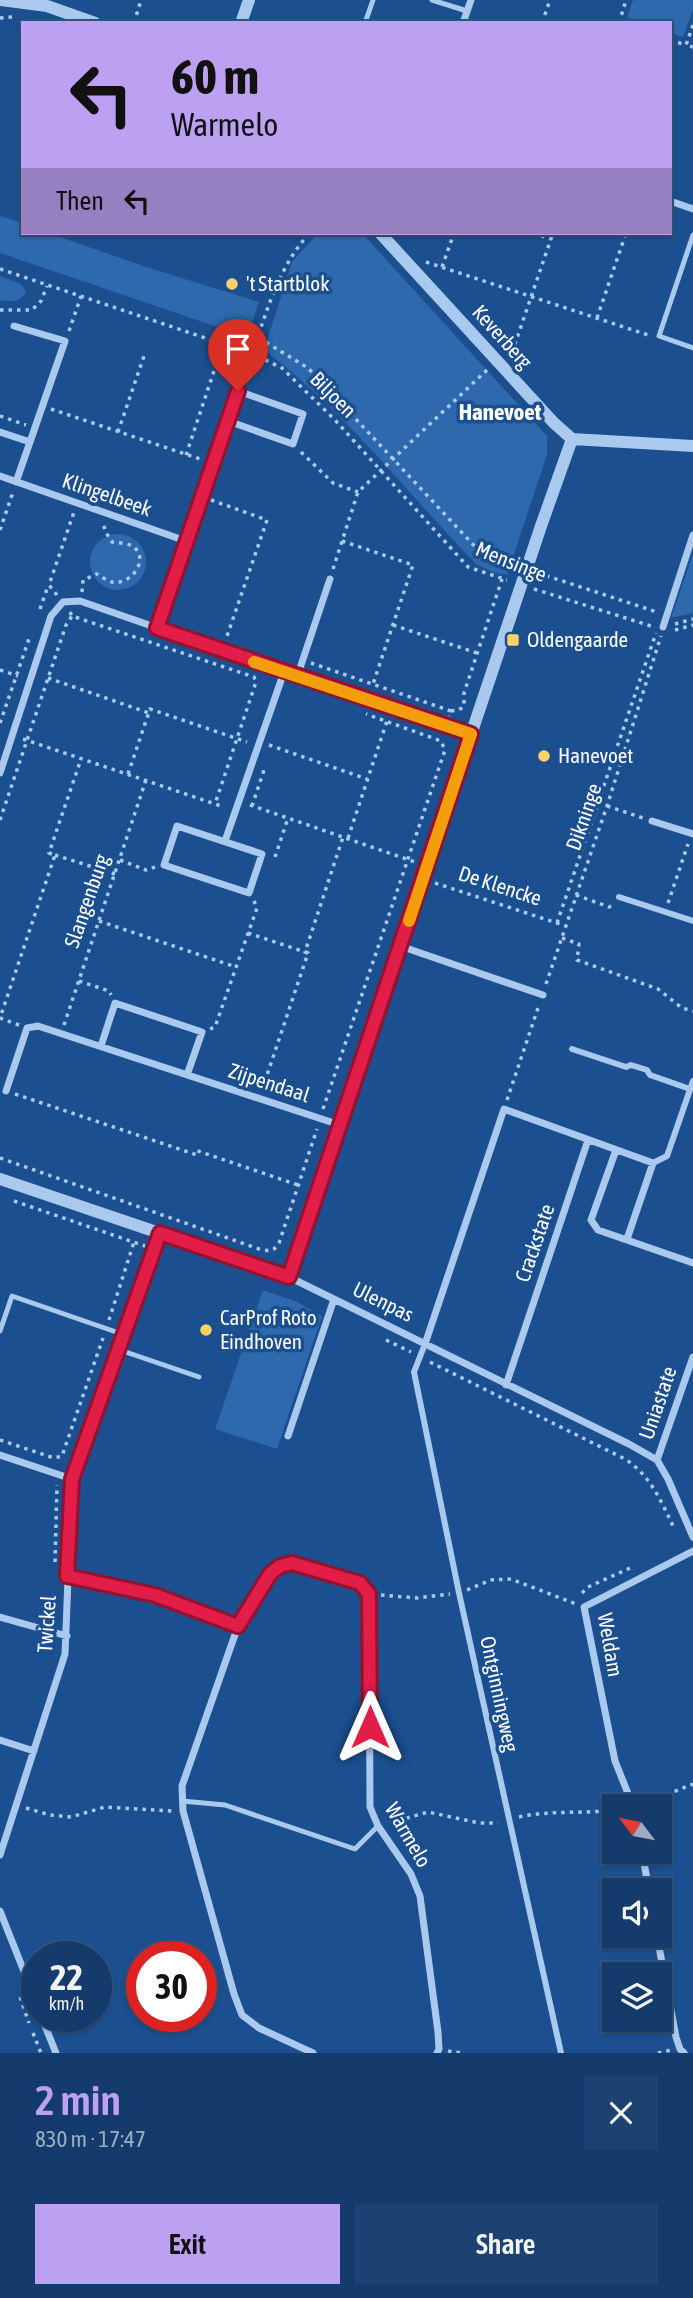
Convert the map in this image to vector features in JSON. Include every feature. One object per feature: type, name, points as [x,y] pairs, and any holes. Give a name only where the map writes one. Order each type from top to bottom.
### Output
[{"type":"street","points":[[0,0],[42,3],[90,21]]},
{"type":"street","points":[[242,21],[249,0]]},
{"type":"street","points":[[464,21],[471,0]]},
{"type":"street","points":[[672,202],[693,209]]},
{"type":"street","name":"Keverberg","points":[[382,235],[554,423],[572,439]]},
{"type":"street","points":[[14,326],[65,341],[16,482]]},
{"type":"street","points":[[157,628],[238,391],[303,414],[293,444],[228,421]]},
{"type":"street","points":[[0,432],[30,442]]},
{"type":"street","points":[[289,1277],[572,439],[693,446]]},
{"type":"street","name":"Klingelbeek","points":[[0,476],[186,541]]},
{"type":"street","points":[[660,626],[693,535]]},
{"type":"street","points":[[297,677],[330,579]]},
{"type":"street","points":[[0,773],[4,751],[12,736],[51,616],[63,603],[80,601],[284,673],[471,734]]},
{"type":"street","points":[[225,841],[284,673]]},
{"type":"street","points":[[652,821],[692,834]]},
{"type":"street","points":[[177,826],[225,841],[262,854],[249,893],[164,865],[177,826]]},
{"type":"street","points":[[619,897],[693,921]]},
{"type":"street","points":[[400,946],[543,995]]},
{"type":"street","points":[[100,1046],[115,1003],[202,1032],[187,1075]]},
{"type":"street","name":"Zijpendaal","points":[[27,1028],[38,1026],[340,1125]]},
{"type":"street","points":[[6,1091],[27,1028]]},
{"type":"street","points":[[572,1049],[625,1067],[631,1065],[647,1070],[650,1074],[690,1089]]},
{"type":"street","points":[[627,1239],[653,1163],[667,1156],[693,1081]]},
{"type":"street","points":[[425,1344],[504,1109],[653,1163]]},
{"type":"street","name":"Crackstate","points":[[506,1385],[588,1140]]},
{"type":"street","points":[[616,1150],[592,1220],[598,1230],[693,1263]]},
{"type":"street","name":"Ulenpas","points":[[0,1179],[289,1277],[657,1460]]},
{"type":"street","name":"Twickel","points":[[0,1855],[65,1654],[72,1479],[160,1233]]},
{"type":"street","points":[[288,1436],[334,1299]]},
{"type":"street","name":"Ontginningweg","points":[[425,1344],[414,1372],[459,1593],[561,2053]]},
{"type":"street","name":"Uniastate","points":[[657,1460],[693,1357]]},
{"type":"street","points":[[0,1455],[72,1479]]},
{"type":"street","points":[[657,1460],[693,1537]]},
{"type":"street","name":"Weldam","points":[[631,1794],[615,1760],[584,1607],[693,1551]]},
{"type":"street","points":[[313,2053],[259,2028],[242,2015],[183,1811],[182,1787],[238,1626],[270,1574],[280,1566],[292,1563],[360,1583],[369,1594]]},
{"type":"street","points":[[67,1576],[155,1595],[238,1626]]},
{"type":"street","name":"Warmelo","points":[[369,1594],[370,1807],[378,1826],[411,1874],[420,1896],[438,2032],[437,2053]]},
{"type":"street","points":[[0,1616],[67,1636]]},
{"type":"street","points":[[0,1740],[34,1751]]},
{"type":"street","points":[[0,1911],[21,1964]]},
{"type":"street","points":[[659,1948],[676,2037],[684,2053]]},
{"type":"street","points":[[47,2032],[56,2053]]},
{"type":"lane","points":[[366,21],[373,0]]},
{"type":"lane","points":[[432,0],[467,11]]},
{"type":"lane","points":[[693,235],[659,336],[693,348]]},
{"type":"lane","points":[[0,1331],[12,1296],[122,1334]]},
{"type":"lane","points":[[117,1349],[199,1377]]},
{"type":"lane","points":[[182,1801],[225,1805],[355,1849],[378,1826]]},
{"type":"path","points":[[135,21],[141,0]]},
{"type":"path","points":[[543,21],[550,0]]},
{"type":"path","points":[[620,21],[626,0]]},
{"type":"path","points":[[686,45],[693,25]]},
{"type":"path","points":[[672,41],[693,47]]},
{"type":"path","points":[[238,391],[284,267],[308,235]]},
{"type":"path","points":[[442,267],[453,235]]},
{"type":"path","points":[[539,235],[551,239]]},
{"type":"path","points":[[330,579],[358,492],[515,344],[553,235]]},
{"type":"path","points":[[597,318],[625,235]]},
{"type":"path","points":[[397,252],[655,337],[659,336]]},
{"type":"path","name":"Biljoen","points":[[0,269],[253,354],[282,368],[335,419],[380,471]]},
{"type":"path","points":[[0,310],[32,310],[41,301],[47,286]]},
{"type":"path","points":[[72,324],[80,296]]},
{"type":"path","points":[[259,338],[308,368],[481,553],[661,614]]},
{"type":"path","points":[[186,455],[223,344]]},
{"type":"path","points":[[118,432],[145,353]]},
{"type":"path","points":[[42,406],[213,464]]},
{"type":"path","points":[[0,416],[35,428]]},
{"type":"path","points":[[293,444],[333,483],[358,492]]},
{"type":"path","name":"Mensinge","points":[[380,471],[468,567],[660,626]]},
{"type":"path","points":[[0,530],[16,482]]},
{"type":"path","points":[[201,497],[267,520],[221,650]]},
{"type":"path","points":[[39,611],[76,503]]},
{"type":"path","points":[[80,601],[83,580],[97,574],[111,582],[130,579],[136,572],[139,561],[137,551],[130,545],[112,542],[105,531],[102,512]]},
{"type":"path","points":[[342,541],[413,565],[373,684]]},
{"type":"path","points":[[303,660],[451,711],[459,710],[464,706],[464,693],[502,579]]},
{"type":"path","points":[[49,585],[63,603]]},
{"type":"path","points":[[0,820],[66,625],[72,616],[254,677],[256,682],[215,804]]},
{"type":"path","points":[[393,625],[478,653]]},
{"type":"path","points":[[557,923],[660,626]]},
{"type":"path","name":"Dikninge","points":[[504,1109],[607,806],[660,626]]},
{"type":"path","points":[[0,723],[30,637]]},
{"type":"path","points":[[0,670],[16,675],[48,678],[149,713]]},
{"type":"path","points":[[128,774],[150,709],[368,779]]},
{"type":"path","points":[[448,721],[451,711]]},
{"type":"path","points":[[363,713],[441,741]]},
{"type":"path","points":[[305,952],[387,721]]},
{"type":"path","points":[[0,1158],[262,1250],[271,1251],[276,1248],[445,750],[441,741],[444,731]]},
{"type":"path","points":[[272,746],[276,735]]},
{"type":"path","points":[[12,736],[236,811]]},
{"type":"path","points":[[252,806],[268,758]]},
{"type":"path","points":[[81,759],[49,853],[115,874]]},
{"type":"path","name":"Slangenburg","points":[[61,1034],[146,780]]},
{"type":"path","points":[[239,801],[427,866]]},
{"type":"path","points":[[607,806],[652,821]]},
{"type":"path","points":[[665,912],[692,834]]},
{"type":"path","points":[[27,1028],[1,1022],[0,1018],[55,855]]},
{"type":"path","points":[[120,860],[146,870],[164,865]]},
{"type":"path","name":"De Klencke","points":[[423,879],[566,926]]},
{"type":"path","points":[[202,1032],[215,1027],[257,908],[249,893]]},
{"type":"path","points":[[576,895],[609,907],[617,904],[619,897]]},
{"type":"path","points":[[99,921],[236,968]]},
{"type":"path","points":[[248,933],[308,953],[259,1099]]},
{"type":"path","points":[[562,938],[579,944],[577,960],[658,989],[682,1008],[693,1011]]},
{"type":"path","points":[[79,981],[109,991],[115,1003]]},
{"type":"path","points":[[6,1091],[194,1154],[195,1150],[298,1185]]},
{"type":"path","points":[[12,1200],[154,1249]]},
{"type":"path","points":[[0,1440],[54,1458],[62,1456],[134,1242]]},
{"type":"path","points":[[375,1334],[638,1468],[654,1486],[679,1538]]},
{"type":"path","points":[[575,1604],[589,1587],[636,1565]]},
{"type":"path","points":[[369,1594],[417,1598],[459,1593],[491,1580],[511,1579],[584,1607]]},
{"type":"path","points":[[667,1794],[693,1784]]},
{"type":"path","points":[[17,1805],[50,1815],[71,1817],[104,1807],[183,1811]]},
{"type":"path","points":[[17,1991],[41,2053]]},
{"type":"shaded area","points":[[633,0],[693,0],[693,9],[683,37],[672,34],[672,21],[638,21],[627,17]]},
{"type":"shaded area","points":[[0,216],[21,222],[21,235],[55,235],[259,302],[247,337],[0,253]]},
{"type":"shaded area","points":[[316,235],[364,235],[547,436],[547,455],[507,575],[477,565],[349,426],[322,399],[264,350],[292,262]]},
{"type":"shaded area","points":[[0,276],[21,284],[26,293],[15,301],[0,300]]},
{"type":"shaded area","points":[[112,534],[124,534],[134,538],[142,546],[146,562],[142,578],[134,586],[124,590],[112,590],[102,586],[94,578],[90,568],[90,556],[94,546],[102,538]]},
{"type":"shaded area","points":[[693,554],[693,613],[671,618]]},
{"type":"shaded area","points":[[263,1290],[297,1302],[322,1316],[277,1449],[215,1429]]},
{"type":"slow traffic","points":[[254,662],[471,734],[409,921]]},
{"type":"place","name":"'t Startblok","points":[[232,284]]},
{"type":"place","name":"Oldengaarde","points":[[513,640]]},
{"type":"place","name":"Hanevoet","points":[[544,756]]},
{"type":"place","name":"CarProf Roto Eindhoven","points":[[206,1330]]},
{"type":"district","name":"Hanevoet","points":[[500,412]]},
{"type":"route","points":[[238,391],[157,628],[471,734],[289,1277],[160,1233],[72,1479],[67,1576],[155,1595],[238,1626],[270,1574],[280,1566],[292,1563],[360,1583],[369,1594],[370,1727]]}]
